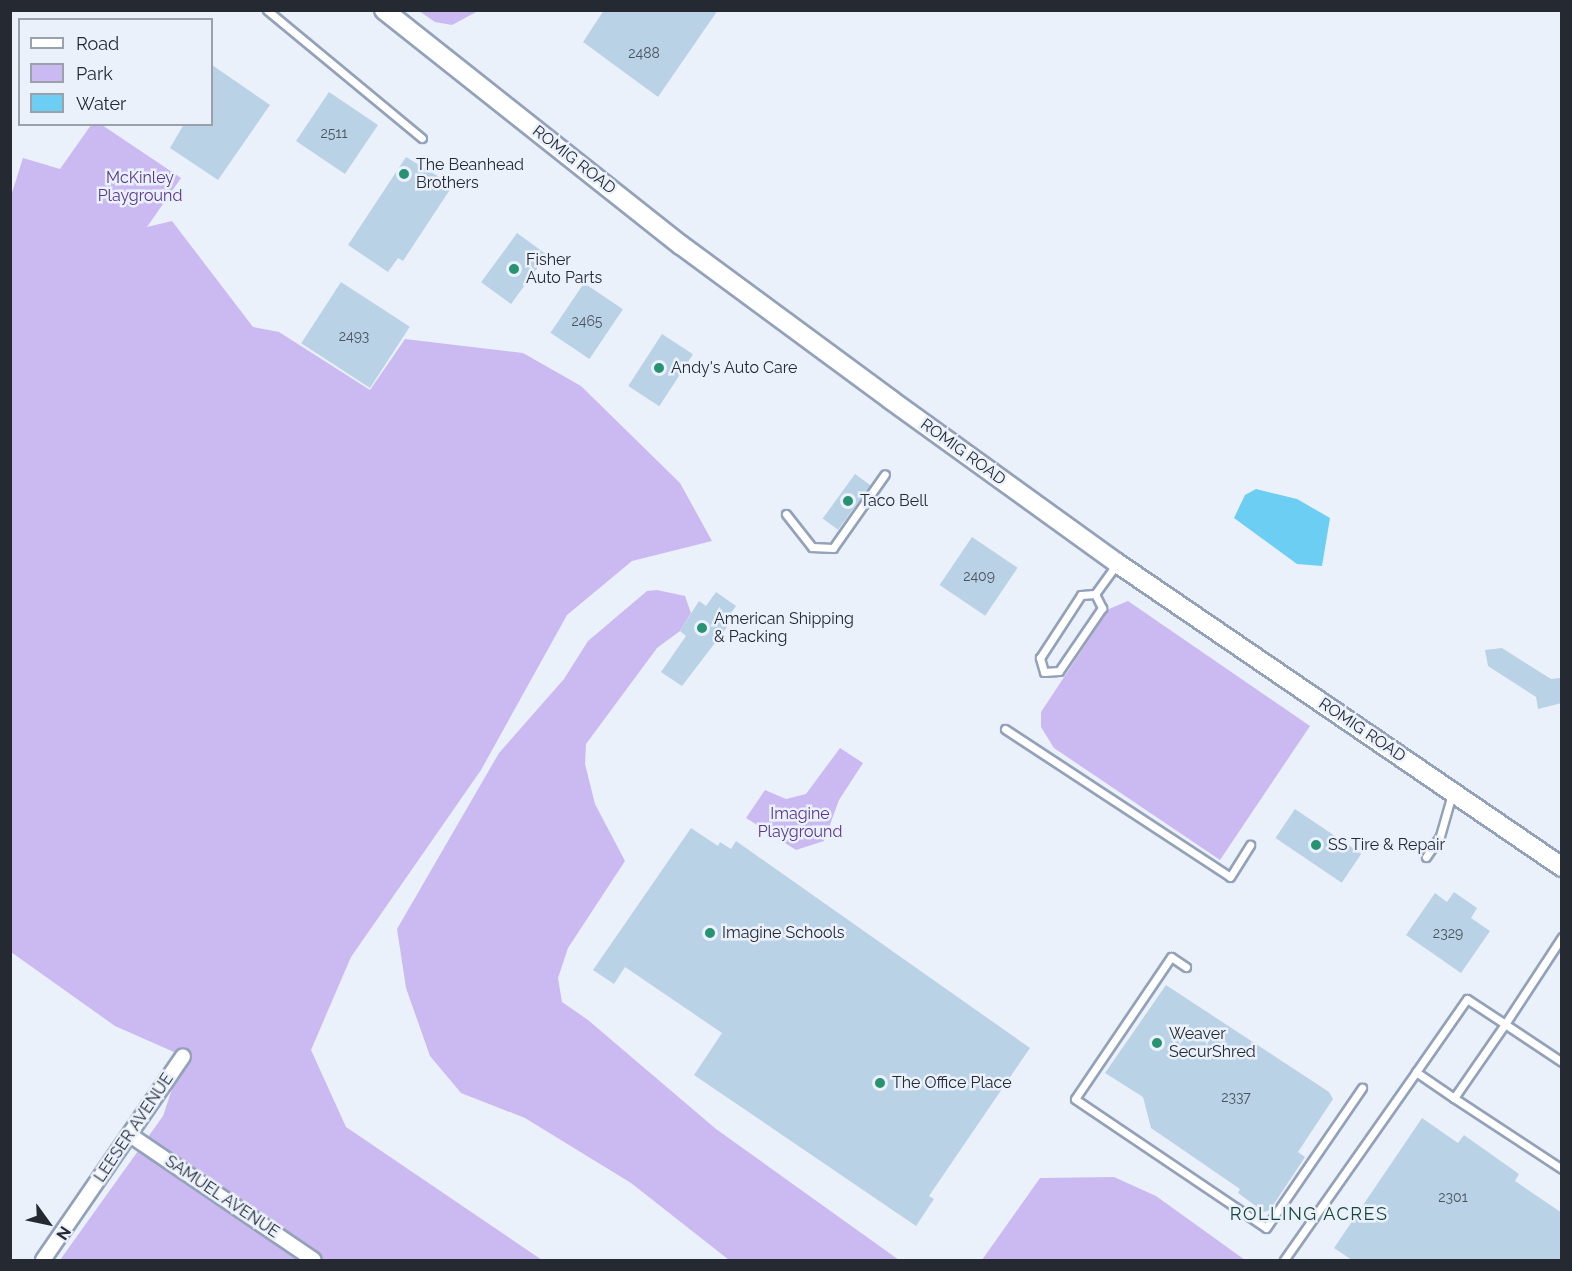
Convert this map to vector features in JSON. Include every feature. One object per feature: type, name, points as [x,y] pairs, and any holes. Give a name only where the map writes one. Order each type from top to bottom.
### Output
[{"type":"street","name":"ROMIG ROAD","points":[[384,10],[681,245],[1117,563],[1562,867]]},
{"type":"street","name":"LEESER AVENUE","points":[[43,1260],[183,1056]]},
{"type":"street","name":"SAMUEL AVENUE","points":[[130,1135],[314,1260]]},
{"type":"lane","points":[[267,10],[422,138]]},
{"type":"lane","points":[[786,514],[812,547],[833,548],[885,474]]},
{"type":"lane","points":[[1095,594],[1117,563]]},
{"type":"lane","points":[[1095,594],[1102,608],[1059,671],[1044,672],[1040,658],[1081,595],[1095,594]]},
{"type":"lane","points":[[1005,729],[1230,877],[1251,846]]},
{"type":"lane","points":[[1426,857],[1440,836],[1452,791]]},
{"type":"lane","points":[[1454,1098],[1562,937]]},
{"type":"lane","points":[[1186,967],[1171,957],[1075,1099],[1266,1228],[1362,1088]]},
{"type":"lane","points":[[1284,1260],[1467,999],[1562,1062]]},
{"type":"lane","points":[[1416,1072],[1562,1169]]},
{"type":"green space","points":[[419,11],[478,11],[452,25],[435,22]]},
{"type":"green space","name":"McKinley Playground","points":[[90,126],[103,126],[181,178],[147,227],[172,221],[253,327],[279,332],[370,390],[405,339],[523,353],[581,386],[680,483],[712,541],[632,561],[567,615],[481,770],[351,957],[311,1050],[346,1127],[542,1260],[60,1260],[163,1116],[183,1056],[115,1026],[11,952],[10,199],[23,158],[60,169]]},
{"type":"green space","points":[[657,590],[685,596],[691,613],[680,631],[657,648],[586,744],[585,764],[595,804],[625,861],[568,948],[558,978],[562,1002],[588,1020],[716,1129],[899,1260],[729,1260],[631,1183],[525,1118],[461,1093],[430,1056],[406,988],[397,929],[499,753],[564,679],[588,641],[647,591]]},
{"type":"green space","points":[[1128,601],[1310,726],[1220,860],[1054,748],[1041,727],[1041,712],[1109,609]]},
{"type":"green space","name":"Imagine Playground","points":[[840,748],[863,763],[839,800],[824,841],[796,850],[746,818],[765,790],[786,799],[806,794]]},
{"type":"green space","points":[[1114,1177],[1156,1196],[1245,1260],[982,1260],[1040,1178]]},
{"type":"water","points":[[1256,489],[1297,499],[1330,518],[1322,566],[1297,564],[1234,518],[1245,495]]},
{"type":"building","points":[[604,10],[718,10],[658,97],[583,42]]},
{"type":"building","points":[[213,66],[270,105],[218,180],[170,148],[183,126],[213,126]]},
{"type":"building","points":[[329,92],[378,125],[345,174],[296,141]]},
{"type":"building","points":[[406,157],[451,184],[451,188],[403,261],[398,258],[388,272],[348,245]]},
{"type":"building","points":[[517,233],[547,255],[511,304],[481,282]]},
{"type":"building","points":[[341,282],[410,327],[370,388],[301,343]]},
{"type":"building","points":[[584,283],[623,309],[589,359],[550,333]]},
{"type":"building","points":[[662,334],[693,354],[659,406],[628,386]]},
{"type":"building","points":[[855,474],[870,485],[838,530],[823,518]]},
{"type":"building","points":[[972,537],[1018,568],[985,616],[940,585]]},
{"type":"building","points":[[716,592],[736,606],[727,619],[731,622],[682,686],[661,672],[686,636],[680,631],[699,601],[706,606]]},
{"type":"building","points":[[1502,648],[1551,679],[1560,678],[1562,703],[1538,709],[1536,697],[1488,666],[1485,650]]},
{"type":"building","points":[[1295,809],[1361,854],[1342,883],[1275,838]]},
{"type":"building","points":[[691,828],[718,846],[720,842],[731,849],[736,841],[1030,1048],[929,1196],[934,1199],[916,1226],[694,1075],[722,1033],[625,967],[614,984],[593,970]]},
{"type":"building","points":[[1454,892],[1477,908],[1471,918],[1490,931],[1461,973],[1406,935],[1435,893],[1447,902]]},
{"type":"building","points":[[1166,985],[1329,1092],[1333,1099],[1298,1152],[1305,1157],[1270,1210],[1264,1212],[1238,1193],[1240,1189],[1151,1128],[1143,1097],[1105,1073]]},
{"type":"building","points":[[1422,1118],[1458,1143],[1464,1135],[1519,1174],[1515,1181],[1562,1213],[1562,1260],[1352,1260],[1334,1248]]},
{"type":"place","name":"The Beanhead Brothers","points":[[404,174]]},
{"type":"place","name":"Fisher Auto Parts","points":[[514,269]]},
{"type":"place","name":"Andy's Auto Care","points":[[659,368]]},
{"type":"place","name":"Taco Bell","points":[[848,501]]},
{"type":"place","name":"American Shipping & Packing","points":[[702,628]]},
{"type":"place","name":"SS Tire & Repair","points":[[1316,845]]},
{"type":"place","name":"Imagine Schools","points":[[710,933]]},
{"type":"place","name":"Weaver SecurShred","points":[[1157,1043]]},
{"type":"place","name":"The Office Place","points":[[880,1083]]},
{"type":"district","name":"ROLLING ACRES","points":[[1309,1214]]}]
